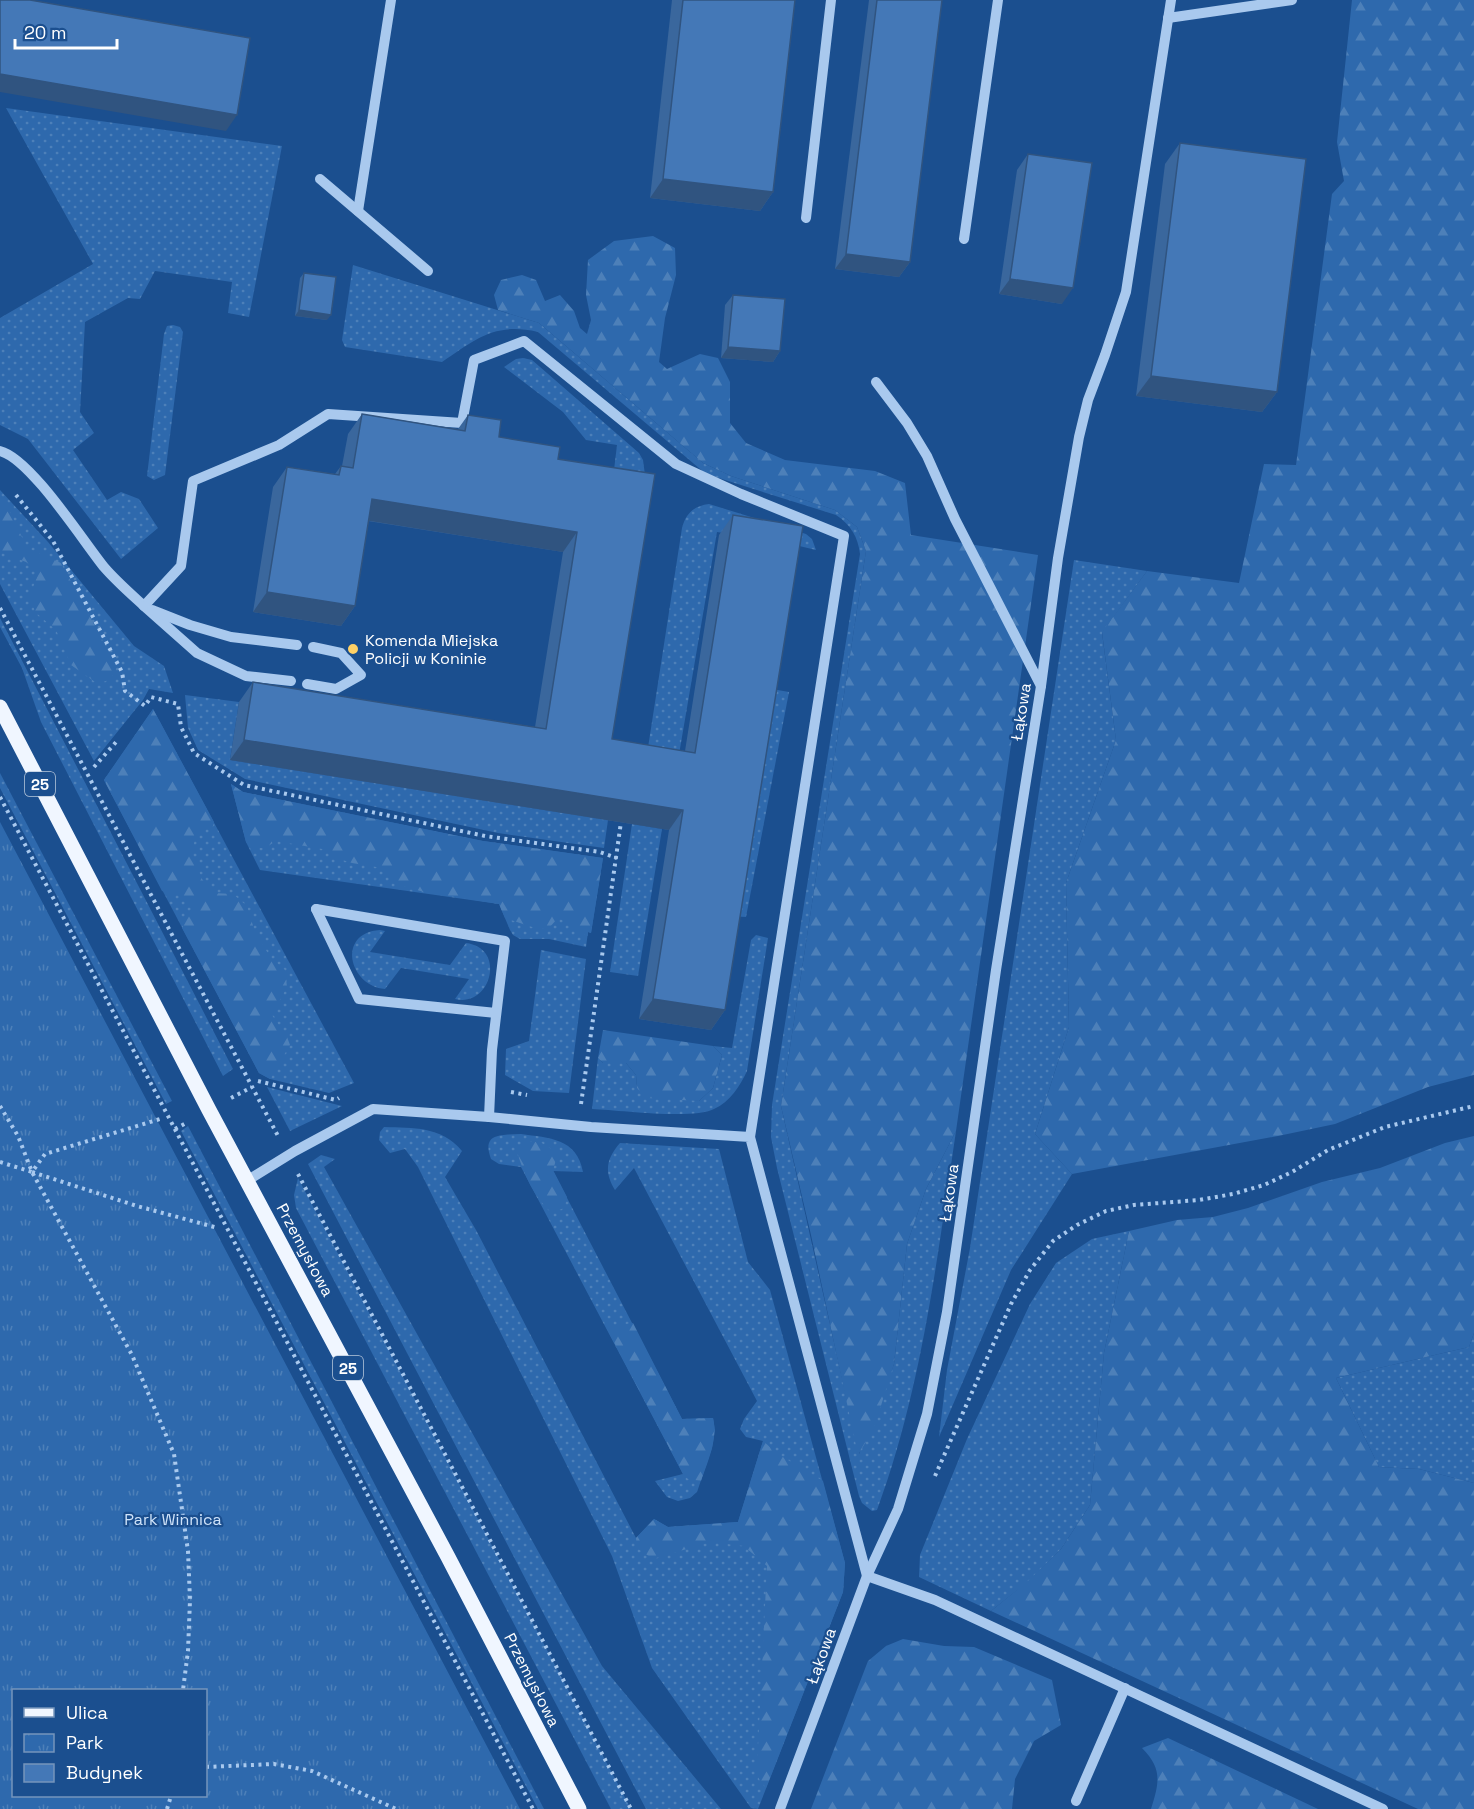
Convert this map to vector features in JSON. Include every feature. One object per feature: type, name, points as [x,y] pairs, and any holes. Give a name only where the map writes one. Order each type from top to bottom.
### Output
[{"type":"main road","name":"Przemysłowa","points":[[0,707],[209,1110],[448,1557],[579,1809]]},
{"type":"lane","points":[[358,211],[391,0]]},
{"type":"lane","points":[[806,218],[831,0]]},
{"type":"lane","points":[[964,239],[998,0]]},
{"type":"lane","name":"Łąkowa","points":[[780,1809],[867,1575],[898,1509],[927,1414],[947,1312],[996,970],[1041,686],[1058,558],[1088,399],[1126,292],[1171,0]]},
{"type":"lane","points":[[1168,18],[1292,0]]},
{"type":"lane","points":[[320,179],[428,271]]},
{"type":"lane","points":[[144,606],[181,566],[193,481],[279,445],[328,414],[462,423],[474,360],[524,341],[675,464],[844,537],[750,1137],[867,1575],[935,1600],[1383,1809]]},
{"type":"lane","points":[[876,382],[907,423],[927,456],[956,519],[1041,686]]},
{"type":"lane","points":[[0,451],[21,463],[106,569],[197,653],[246,676],[291,681]]},
{"type":"lane","points":[[144,606],[190,625],[231,637],[297,645]]},
{"type":"lane","points":[[307,684],[336,689],[361,675],[341,652],[313,647]]},
{"type":"lane","points":[[489,1116],[496,1014],[505,941],[316,909],[359,999],[496,1014]]},
{"type":"lane","points":[[248,1180],[373,1109],[489,1116],[591,1127],[750,1137]]},
{"type":"lane","points":[[1076,1801],[1125,1688]]},
{"type":"path","points":[[12,490],[53,541],[122,672],[125,691],[145,705],[151,697],[178,704],[182,727],[194,753],[244,785],[485,836],[600,852],[617,858]]},
{"type":"path","points":[[0,608],[631,1809]]},
{"type":"path","points":[[94,767],[117,741]]},
{"type":"path","points":[[0,797],[533,1809]]},
{"type":"path","points":[[578,1126],[621,822]]},
{"type":"path","points":[[0,1106],[18,1136],[32,1172],[132,1355],[174,1454],[188,1551],[190,1590],[188,1651],[183,1689]]},
{"type":"path","points":[[932,1481],[1011,1304],[1030,1270],[1053,1241],[1106,1211],[1134,1205],[1199,1200],[1233,1194],[1264,1185],[1292,1172],[1328,1150],[1385,1127],[1474,1106]]},
{"type":"path","points":[[32,1172],[45,1154],[160,1119]]},
{"type":"path","points":[[0,1162],[137,1206],[218,1228]]},
{"type":"path","points":[[207,1767],[273,1764],[312,1771],[396,1809]]},
{"type":"green space","points":[[1352,0],[1474,0],[1474,1075],[1428,1087],[1335,1124],[1072,1174],[1035,1134],[1069,1027],[1066,883],[1116,740],[1102,632],[1147,571],[1239,583],[1264,464],[1296,465],[1332,194],[1344,181],[1337,142]]},
{"type":"green space","points":[[6,108],[282,146],[249,317],[228,313],[232,282],[155,271],[140,299],[128,298],[85,322],[80,412],[94,433],[73,450],[107,500],[121,492],[139,499],[158,528],[121,559],[28,439],[0,425],[0,318],[93,264]]},
{"type":"green space","points":[[653,236],[675,248],[676,275],[665,318],[659,362],[667,369],[700,354],[718,358],[730,382],[730,423],[746,443],[785,460],[875,471],[905,483],[911,535],[1038,555],[956,1131],[926,1189],[907,1244],[894,1364],[874,1428],[858,1455],[781,1106],[866,551],[857,527],[835,510],[731,476],[703,463],[539,323],[498,310],[494,295],[501,280],[522,275],[536,280],[545,301],[560,295],[574,311],[580,328],[587,334],[591,320],[586,295],[588,260],[614,241]]},
{"type":"green space","points":[[353,265],[539,323],[703,463],[731,476],[835,510],[857,527],[866,551],[781,1106],[859,1454],[894,1364],[907,1244],[926,1189],[956,1131],[935,1275],[917,1370],[893,1464],[877,1510],[872,1511],[862,1503],[859,1496],[771,1137],[772,1105],[860,554],[858,542],[850,527],[836,515],[706,474],[538,332],[523,329],[498,331],[465,346],[442,362],[345,347],[342,340]]},
{"type":"green space","points":[[167,326],[180,327],[183,332],[165,475],[154,480],[147,476],[164,334]]},
{"type":"green space","points":[[516,359],[532,360],[639,453],[643,460],[645,475],[614,470],[617,445],[586,440],[563,412],[504,367]]},
{"type":"green space","points":[[0,490],[48,542],[134,646],[164,666],[173,693],[149,689],[143,700],[94,761],[0,584]]},
{"type":"green space","points":[[0,501],[5,501],[27,548],[61,563],[117,667],[111,679],[98,684],[71,665],[56,630],[35,612],[30,595],[39,572],[26,562],[0,552]]},
{"type":"green space","points":[[709,504],[806,534],[812,539],[816,550],[717,532],[676,772],[645,767],[682,528],[691,511]]},
{"type":"green space","points":[[1074,560],[1147,571],[1102,633],[1116,740],[1066,883],[1069,1027],[1035,1134],[1072,1174],[1011,1270],[939,1437],[947,1370],[970,1248]]},
{"type":"green space","points":[[0,618],[233,1069],[223,1076],[41,722],[22,668],[0,627]]},
{"type":"green space","points":[[766,688],[789,692],[746,917],[729,916]]},
{"type":"green space","points":[[185,695],[239,702],[230,760],[608,820],[604,848],[498,833],[245,779],[198,750],[188,728]]},
{"type":"green space","points":[[153,709],[354,1083],[329,1093],[270,1079],[259,1073],[104,780]]},
{"type":"green space","points":[[153,709],[214,822],[213,826],[196,833],[192,854],[202,879],[213,893],[233,894],[247,906],[254,929],[270,957],[285,970],[287,987],[272,1015],[290,1045],[270,1079],[259,1073],[182,928],[192,909],[178,895],[162,891],[104,780]]},
{"type":"green space","points":[[0,773],[172,1101],[166,1104],[0,788]]},
{"type":"green space","points":[[231,784],[243,792],[483,841],[603,858],[591,933],[588,932],[586,947],[549,939],[520,939],[510,930],[499,904],[260,870],[246,842]]},
{"type":"green space","points":[[231,784],[243,792],[483,841],[603,858],[591,933],[588,932],[588,936],[558,918],[548,929],[535,928],[505,918],[499,904],[424,892],[392,883],[382,868],[333,857],[322,849],[276,841],[265,848],[252,848],[246,842]]},
{"type":"green space","name":"Park Winnica","points":[[0,822],[520,1809],[0,1809]]},
{"type":"green space","points":[[632,824],[662,829],[638,976],[610,972]]},
{"type":"green space","points":[[385,931],[370,952],[450,965],[466,943],[479,947],[487,955],[490,965],[485,987],[478,995],[467,999],[455,999],[469,979],[401,968],[385,989],[373,986],[356,970],[352,960],[353,949],[357,940],[366,933]]},
{"type":"green space","points":[[756,935],[768,938],[747,1071],[730,1098],[714,1109],[690,1114],[592,1109],[598,1058],[603,1063],[626,1063],[636,1075],[637,1088],[699,1101],[713,1088],[722,1055],[713,1046],[732,1048],[751,940]]},
{"type":"green space","points":[[541,950],[586,959],[569,1093],[533,1091],[505,1075],[506,1049],[529,1041]]},
{"type":"green space","points":[[603,1030],[713,1046],[722,1055],[713,1088],[699,1101],[647,1098],[637,1088],[636,1075],[626,1063],[603,1063],[598,1058]]},
{"type":"green space","points":[[267,1087],[342,1106],[290,1131]]},
{"type":"green space","points":[[188,1126],[544,1809],[538,1809],[181,1131]]},
{"type":"green space","points":[[384,1127],[416,1128],[436,1133],[454,1143],[462,1151],[445,1177],[476,1230],[636,1538],[654,1519],[668,1527],[738,1522],[763,1441],[746,1437],[740,1429],[757,1401],[634,1168],[615,1190],[609,1177],[609,1160],[620,1143],[719,1149],[748,1262],[770,1290],[845,1563],[843,1592],[758,1809],[751,1808],[652,1668],[612,1556],[418,1167],[405,1149],[390,1153],[379,1140],[380,1132]]},
{"type":"green space","points":[[521,1134],[560,1142],[575,1152],[583,1172],[553,1171],[682,1419],[713,1418],[715,1430],[712,1448],[697,1492],[690,1498],[678,1501],[667,1497],[655,1481],[683,1474],[521,1167],[499,1164],[491,1159],[489,1144],[491,1139],[501,1135]]},
{"type":"green space","points":[[1474,1136],[1474,1333],[1469,1347],[1336,1378],[1379,1467],[1419,1469],[1474,1483],[1474,1809],[1418,1809],[991,1611],[1029,1580],[1061,1549],[1090,1505],[1104,1353],[1129,1231],[1177,1220],[1213,1217],[1248,1208],[1322,1182],[1380,1168],[1445,1143]]},
{"type":"green space","points":[[523,1142],[540,1142],[558,1153],[553,1170],[567,1197],[564,1208],[552,1213],[535,1193],[526,1177],[517,1152]]},
{"type":"green space","points":[[321,1155],[335,1159],[324,1167],[602,1666],[721,1809],[646,1809],[308,1164]]},
{"type":"green space","points":[[298,1178],[631,1809],[611,1809],[296,1208],[294,1195]]},
{"type":"green space","points":[[1129,1231],[1104,1353],[1090,1505],[1061,1549],[1030,1580],[991,1611],[919,1577],[920,1555],[967,1439],[1030,1304],[1056,1263],[1092,1239]]},
{"type":"green space","points":[[633,1323],[682,1419],[713,1418],[713,1442],[701,1481],[688,1479],[683,1474],[606,1327]]},
{"type":"green space","points":[[1474,1333],[1474,1483],[1419,1469],[1379,1467],[1336,1378],[1469,1347]]},
{"type":"green space","points":[[763,1441],[778,1454],[823,1481],[845,1563],[843,1592],[766,1788],[759,1779],[757,1767],[767,1566],[744,1546],[710,1542],[653,1559],[637,1548],[636,1538],[654,1519],[668,1527],[738,1522]]},
{"type":"green space","points":[[903,1639],[944,1646],[974,1647],[1052,1680],[1061,1725],[1034,1741],[1015,1779],[1012,1809],[811,1809],[868,1661],[886,1646]]},
{"type":"green space","points":[[1168,1738],[1318,1809],[1151,1809],[1157,1784],[1156,1770],[1142,1748]]},
{"type":"building","points":[[0,0],[30,0],[250,38],[237,115],[0,74]]},
{"type":"building","points":[[683,0],[795,0],[773,192],[663,179]]},
{"type":"building","points":[[877,0],[942,0],[910,262],[846,254]]},
{"type":"building","points":[[1180,143],[1306,159],[1277,392],[1151,376]]},
{"type":"building","points":[[1028,154],[1092,163],[1073,288],[1010,279]]},
{"type":"building","points":[[304,273],[336,277],[331,315],[299,310]]},
{"type":"building","points":[[733,295],[785,299],[780,351],[728,347]]},
{"type":"building","points":[[362,414],[465,431],[468,415],[501,420],[499,437],[560,447],[558,459],[655,474],[612,739],[695,753],[733,515],[803,526],[725,1010],[653,999],[683,810],[244,740],[253,682],[546,729],[577,532],[372,499],[355,606],[267,592],[287,467],[339,475],[341,466],[353,468]]},
{"type":"place","name":"Komenda Miejska Policji w Koninie","points":[[353,649]]}]
